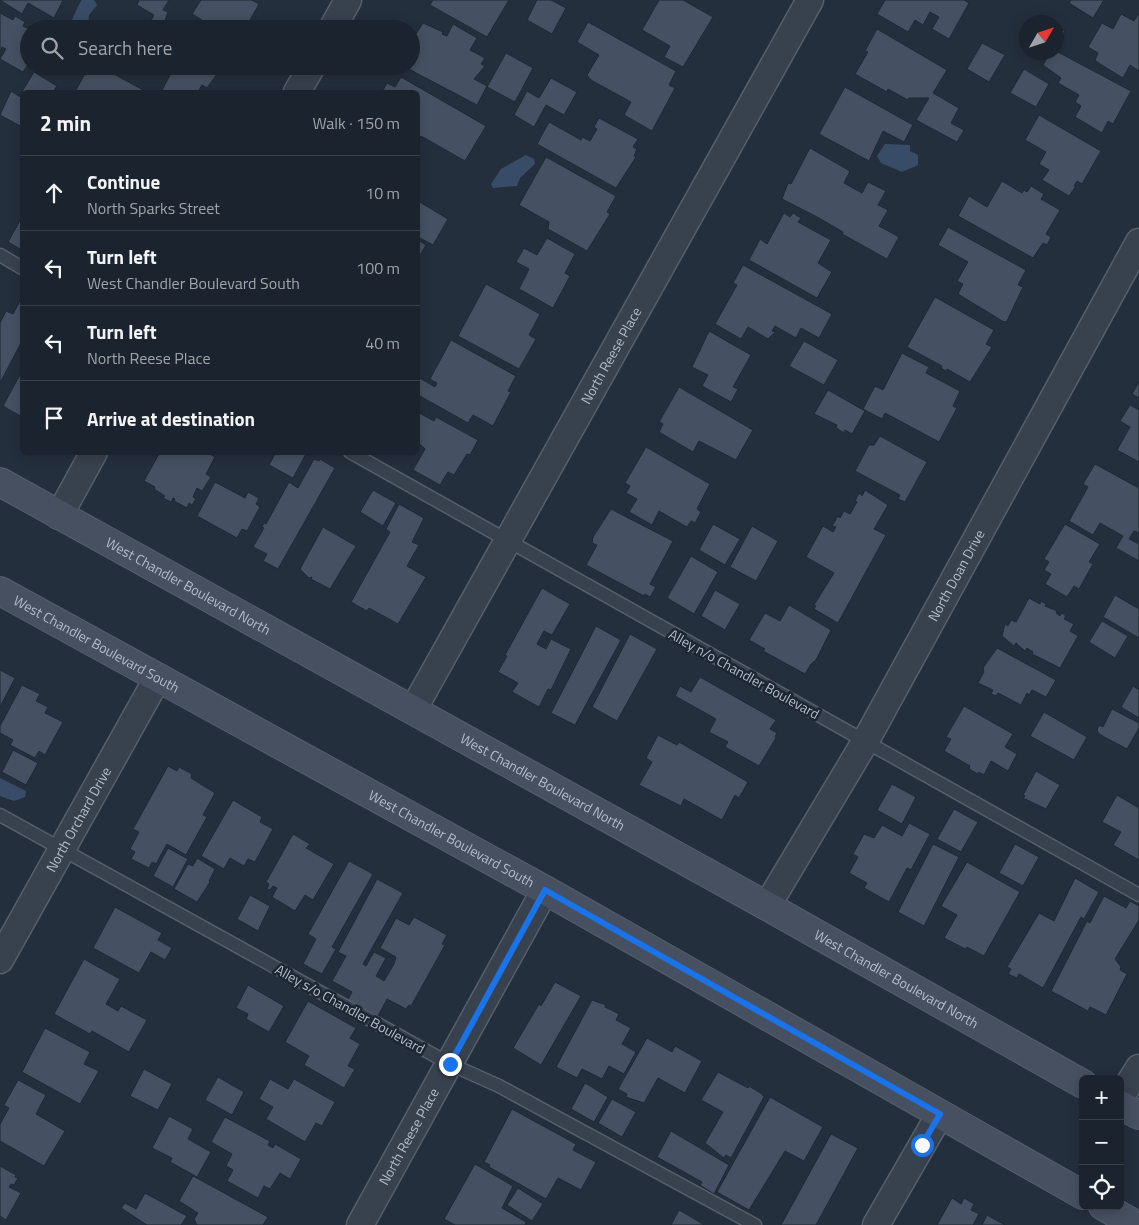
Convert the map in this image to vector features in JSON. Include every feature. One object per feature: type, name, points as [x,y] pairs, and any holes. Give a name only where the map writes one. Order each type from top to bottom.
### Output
[{"type":"main road","name":"West Chandler Boulevard North","points":[[0,482],[767,906],[1079,1082]]},
{"type":"main road","name":"West Chandler Boulevard South","points":[[0,592],[545,890],[1079,1193]]},
{"type":"main road","points":[[1124,1107],[1139,1116]]},
{"type":"main road","points":[[1109,1210],[1136,1225]]},
{"type":"street","points":[[337,20],[348,0]]},
{"type":"street","name":"North Reese Place","points":[[413,710],[810,0]]},
{"type":"street","points":[[298,90],[307,75]]},
{"type":"street","name":"North Doan Drive","points":[[767,906],[865,742],[1139,242]]},
{"type":"street","points":[[59,516],[92,455]]},
{"type":"street","name":"North Orchard Drive","points":[[0,960],[157,678]]},
{"type":"street","name":"North Reese Place","points":[[360,1225],[545,890]]},
{"type":"street","points":[[1124,1092],[1139,1068]]},
{"type":"street","points":[[876,1225],[940,1114]]},
{"type":"lane","points":[[0,255],[20,267]]},
{"type":"lane","name":"Alley n/o Chandler Boulevard","points":[[355,455],[1139,895]]},
{"type":"lane","name":"Alley s/o Chandler Boulevard","points":[[0,815],[450,1064],[499,1086],[755,1225]]},
{"type":"water","points":[[82,0],[94,0],[97,5],[89,15],[89,20],[73,20]]},
{"type":"water","points":[[885,144],[910,145],[910,151],[918,155],[918,165],[902,172],[881,163],[877,156]]},
{"type":"water","points":[[526,155],[534,159],[535,164],[520,178],[517,186],[493,188],[491,184],[501,169]]},
{"type":"water","points":[[0,778],[26,791],[25,797],[14,801],[0,796]]},
{"type":"building","points":[[0,0],[63,0],[54,18],[28,3],[22,14]]},
{"type":"building","points":[[139,0],[169,0],[163,10],[168,12],[165,20],[151,20],[154,15],[137,5]]},
{"type":"building","points":[[201,0],[252,0],[259,4],[250,20],[202,20],[192,14]]},
{"type":"building","points":[[433,0],[509,0],[487,37],[430,5]]},
{"type":"building","points":[[537,0],[551,0],[566,8],[552,34],[527,20]]},
{"type":"building","points":[[659,0],[683,0],[713,17],[683,67],[664,57],[670,46],[642,30]]},
{"type":"building","points":[[885,0],[964,0],[969,3],[949,39],[932,29],[939,17],[930,12],[923,25],[915,20],[908,32],[877,14]]},
{"type":"building","points":[[1071,0],[1104,0],[1093,18],[1069,3]]},
{"type":"building","points":[[0,13],[13,20],[15,16],[22,20],[20,20],[20,70],[0,59],[6,49],[2,47],[0,52]]},
{"type":"building","points":[[1139,13],[1139,71],[1130,65],[1123,78],[1095,60],[1098,53],[1088,47],[1102,23],[1113,29],[1121,14],[1134,21]]},
{"type":"building","points":[[588,22],[676,71],[669,85],[675,88],[652,131],[624,115],[631,102],[591,80],[587,75],[599,55],[577,42]]},
{"type":"building","points":[[423,23],[443,32],[442,34],[447,36],[453,24],[477,38],[470,50],[485,58],[481,64],[485,66],[474,79],[487,86],[477,105],[420,75],[420,28]]},
{"type":"building","points":[[877,29],[947,70],[933,93],[959,108],[951,123],[964,130],[957,142],[916,120],[929,98],[909,98],[908,100],[888,89],[887,92],[855,74],[868,52],[865,51]]},
{"type":"building","points":[[982,43],[1005,55],[989,82],[967,69]]},
{"type":"building","points":[[506,53],[533,68],[515,102],[487,87]]},
{"type":"building","points":[[1064,55],[1131,91],[1113,124],[1108,121],[1102,133],[1075,117],[1081,106],[1075,102],[1079,95],[1058,83],[1061,78],[1043,65],[1046,60],[1064,60]]},
{"type":"building","points":[[1024,69],[1049,84],[1036,107],[1010,93]]},
{"type":"building","points":[[32,75],[39,75],[57,86],[54,90],[23,90]]},
{"type":"building","points":[[84,75],[116,75],[143,90],[76,90]]},
{"type":"building","points":[[170,75],[216,75],[207,88],[202,85],[199,90],[162,90]]},
{"type":"building","points":[[401,77],[486,126],[465,161],[421,136],[420,138],[420,90],[383,90],[387,83],[395,87]]},
{"type":"building","points":[[551,78],[577,92],[564,115],[546,105],[534,127],[514,115],[527,91],[539,98]]},
{"type":"building","points":[[845,87],[913,125],[904,142],[883,131],[869,161],[819,134]]},
{"type":"building","points":[[11,91],[20,97],[20,126],[0,115]]},
{"type":"building","points":[[1039,115],[1101,151],[1082,184],[1077,181],[1069,196],[1042,180],[1049,170],[1039,164],[1046,152],[1025,140]]},
{"type":"building","points":[[599,118],[638,139],[633,147],[637,149],[634,156],[636,157],[616,188],[537,144],[549,122],[581,140],[582,137],[590,141],[597,129],[594,127]]},
{"type":"building","points":[[810,148],[850,171],[844,183],[862,193],[868,182],[886,191],[878,205],[888,210],[879,226],[899,237],[887,259],[842,234],[843,232],[819,218],[782,199],[788,183],[791,184]]},
{"type":"building","points":[[546,157],[616,196],[607,212],[610,214],[587,251],[548,229],[549,222],[519,205]]},
{"type":"building","points":[[1002,181],[1022,193],[1024,190],[1027,192],[1031,186],[1044,194],[1041,199],[1060,210],[1046,234],[1051,237],[1047,245],[1043,243],[1033,258],[958,216],[969,196],[987,207]]},
{"type":"building","points":[[420,202],[448,219],[433,245],[420,238]]},
{"type":"building","points":[[784,213],[790,217],[793,213],[801,218],[798,222],[831,240],[818,263],[832,272],[817,298],[749,260],[760,239],[767,244]]},
{"type":"building","points":[[20,221],[20,249],[8,242]]},
{"type":"building","points":[[948,227],[1026,270],[1018,285],[1023,287],[1007,321],[1004,322],[958,294],[963,284],[957,281],[968,262],[938,245]]},
{"type":"building","points":[[547,238],[575,254],[565,273],[570,276],[553,308],[519,289],[529,269],[516,262],[524,248],[537,255]]},
{"type":"building","points":[[420,241],[426,245],[420,256]]},
{"type":"building","points":[[743,265],[832,314],[819,338],[801,328],[796,338],[775,326],[772,331],[775,332],[768,339],[748,327],[741,339],[715,324],[737,285],[733,283]]},
{"type":"building","points":[[486,284],[540,314],[529,335],[536,339],[519,369],[458,336]]},
{"type":"building","points":[[935,297],[994,330],[986,344],[992,347],[970,382],[947,369],[946,371],[941,368],[942,366],[907,347]]},
{"type":"building","points":[[20,301],[20,345],[0,383],[0,323],[6,311],[13,314]]},
{"type":"building","points":[[709,331],[751,355],[733,387],[738,389],[731,402],[702,386],[708,375],[692,367]]},
{"type":"building","points":[[451,340],[516,376],[508,391],[511,392],[493,426],[473,415],[468,423],[420,396],[420,378],[435,387],[437,383],[430,379]]},
{"type":"building","points":[[804,341],[838,360],[824,385],[789,366]]},
{"type":"building","points":[[902,353],[929,367],[926,373],[960,391],[953,406],[957,408],[939,442],[885,413],[882,419],[863,409],[875,386],[883,390]]},
{"type":"building","points":[[20,375],[20,416],[3,406]]},
{"type":"building","points":[[1139,382],[1139,398],[1132,394]]},
{"type":"building","points":[[679,387],[753,430],[736,460],[699,441],[693,452],[659,432],[663,424],[659,422]]},
{"type":"building","points":[[828,390],[865,411],[852,434],[845,430],[844,433],[836,428],[837,425],[814,414]]},
{"type":"building","points":[[1130,405],[1139,410],[1139,462],[1117,450],[1130,427],[1120,421]]},
{"type":"building","points":[[420,413],[434,421],[436,417],[478,440],[470,455],[467,454],[454,475],[448,472],[440,485],[413,470],[425,449],[420,444]]},
{"type":"building","points":[[880,436],[927,462],[905,502],[898,499],[900,495],[855,471],[869,445],[874,445]]},
{"type":"building","points":[[646,447],[710,484],[697,509],[701,512],[695,523],[691,521],[687,527],[659,511],[652,525],[629,512],[637,499],[626,493],[630,486],[625,483]]},
{"type":"building","points":[[158,455],[211,455],[215,457],[206,474],[211,477],[202,491],[197,488],[193,497],[196,499],[192,505],[189,503],[187,508],[174,501],[175,499],[173,498],[171,502],[163,498],[165,496],[154,489],[155,487],[144,481]]},
{"type":"building","points":[[274,455],[305,455],[293,478],[269,465]]},
{"type":"building","points":[[314,459],[319,461],[320,459],[335,468],[278,569],[263,561],[267,554],[253,547],[264,528],[262,527],[264,523],[266,524],[289,482],[298,488]]},
{"type":"building","points":[[1095,464],[1139,488],[1139,533],[1134,531],[1129,539],[1139,544],[1139,561],[1116,548],[1123,536],[1100,523],[1093,535],[1069,521],[1088,487],[1083,484]]},
{"type":"building","points":[[215,482],[245,498],[248,492],[259,498],[256,504],[260,507],[247,531],[242,529],[237,538],[197,516]]},
{"type":"building","points":[[373,490],[396,503],[383,526],[360,512]]},
{"type":"building","points":[[865,490],[888,505],[874,529],[886,535],[838,623],[814,609],[816,606],[814,605],[834,573],[806,557],[823,526],[833,532],[836,527],[832,526],[838,516],[840,518],[844,511],[850,514],[857,502],[855,501],[859,493],[862,496]]},
{"type":"building","points":[[399,504],[424,518],[412,542],[419,545],[407,566],[426,577],[398,624],[369,608],[367,611],[351,602],[390,532],[386,529]]},
{"type":"building","points":[[611,509],[673,541],[650,584],[656,587],[650,597],[645,594],[644,596],[586,565],[597,545],[592,543],[593,537]]},
{"type":"building","points":[[713,524],[740,539],[725,565],[699,550]]},
{"type":"building","points":[[1065,524],[1100,544],[1089,562],[1093,564],[1079,589],[1074,586],[1067,597],[1045,584],[1051,574],[1044,570],[1049,562],[1044,559]]},
{"type":"building","points":[[752,526],[778,541],[756,581],[730,567]]},
{"type":"building","points":[[323,527],[356,546],[330,589],[311,579],[312,577],[309,578],[300,569]]},
{"type":"building","points":[[691,556],[718,572],[694,614],[667,598]]},
{"type":"building","points":[[542,588],[570,604],[552,635],[544,631],[537,644],[546,649],[551,639],[571,649],[551,690],[548,689],[539,707],[512,692],[518,683],[498,672],[507,656],[505,655]]},
{"type":"building","points":[[715,590],[740,604],[725,630],[701,616]]},
{"type":"building","points":[[1115,595],[1139,609],[1139,638],[1103,617]]},
{"type":"building","points":[[1029,598],[1040,604],[1041,601],[1046,604],[1045,606],[1057,611],[1056,613],[1060,616],[1062,613],[1066,616],[1064,619],[1074,624],[1070,631],[1078,636],[1060,668],[1032,654],[1033,652],[1027,648],[1025,651],[1016,643],[1014,646],[1002,636],[1005,624],[1008,626],[1011,620],[1016,622]]},
{"type":"building","points":[[789,605],[831,630],[816,660],[805,674],[763,651],[765,649],[749,640],[765,613],[780,621]]},
{"type":"building","points":[[1102,621],[1128,636],[1115,658],[1089,642]]},
{"type":"building","points":[[596,626],[621,640],[575,725],[551,713]]},
{"type":"building","points":[[630,634],[657,649],[617,721],[592,707]]},
{"type":"building","points":[[997,648],[1056,680],[1046,697],[1032,690],[1029,695],[1027,693],[1021,705],[998,693],[996,696],[991,694],[993,690],[978,683],[984,672],[983,668]]},
{"type":"building","points":[[0,670],[15,678],[0,707]]},
{"type":"building","points":[[700,677],[776,720],[770,729],[777,733],[776,738],[759,766],[725,747],[728,742],[709,732],[716,719],[675,696],[680,686],[691,692]]},
{"type":"building","points":[[22,685],[40,694],[36,701],[48,707],[45,713],[63,722],[45,755],[39,751],[35,758],[10,745],[13,740],[0,733],[0,726]]},
{"type":"building","points":[[1133,686],[1139,690],[1139,718],[1121,707]]},
{"type":"building","points":[[964,706],[1013,734],[1005,747],[1017,754],[1008,771],[991,761],[984,775],[979,772],[978,774],[969,769],[970,766],[944,751],[951,739],[946,737]]},
{"type":"building","points":[[1112,709],[1139,723],[1139,728],[1127,749],[1099,734],[1097,730],[1099,725],[1103,727]]},
{"type":"building","points":[[1044,712],[1087,737],[1074,760],[1030,736]]},
{"type":"building","points":[[658,735],[677,745],[679,742],[748,782],[739,798],[735,795],[722,820],[684,799],[681,806],[639,785],[652,762],[646,758]]},
{"type":"building","points":[[13,750],[38,763],[26,785],[2,772]]},
{"type":"building","points":[[168,766],[177,771],[179,767],[192,774],[191,778],[215,793],[203,815],[207,817],[186,855],[167,844],[156,864],[152,862],[149,868],[131,859],[135,852],[130,849],[139,832],[133,829]]},
{"type":"building","points":[[1036,771],[1060,785],[1046,809],[1023,798]]},
{"type":"building","points":[[892,784],[916,797],[902,824],[877,810]]},
{"type":"building","points":[[1117,795],[1139,808],[1139,860],[1113,845],[1121,832],[1102,822]]},
{"type":"building","points":[[233,800],[262,817],[260,822],[273,829],[255,862],[248,859],[244,866],[230,858],[224,869],[201,856]]},
{"type":"building","points":[[954,809],[978,822],[961,852],[937,839]]},
{"type":"building","points":[[909,823],[930,834],[911,870],[907,868],[889,902],[864,888],[867,883],[849,873],[858,857],[853,854],[864,834],[874,838],[882,825],[902,836]]},
{"type":"building","points":[[293,834],[310,844],[306,848],[334,864],[313,900],[305,895],[295,911],[272,897],[277,888],[273,886],[270,890],[267,889],[269,884],[266,882]]},
{"type":"building","points":[[933,844],[959,857],[924,926],[898,912]]},
{"type":"building","points":[[1015,844],[1039,857],[1023,886],[999,873]]},
{"type":"building","points":[[168,848],[188,859],[173,887],[153,876]]},
{"type":"building","points":[[197,858],[215,869],[210,882],[197,902],[174,889],[188,864],[193,866]]},
{"type":"building","points":[[349,861],[373,874],[332,947],[336,949],[322,974],[303,964],[316,939],[308,934]]},
{"type":"building","points":[[967,862],[1020,892],[984,956],[944,938],[957,915],[941,906]]},
{"type":"building","points":[[1075,878],[1099,892],[1084,919],[1081,917],[1043,988],[1019,974],[1017,978],[1008,974],[1011,969],[1007,967],[1039,913],[1054,921]]},
{"type":"building","points":[[377,879],[403,893],[363,964],[366,966],[374,952],[386,958],[376,976],[384,981],[394,964],[396,957],[380,948],[396,918],[409,925],[414,917],[447,935],[442,944],[445,945],[411,1006],[409,1005],[406,1009],[387,999],[378,1016],[348,1000],[352,992],[332,981],[346,956],[338,952]]},
{"type":"building","points":[[250,895],[270,906],[258,931],[237,919]]},
{"type":"building","points":[[1104,896],[1126,908],[1130,901],[1139,906],[1139,920],[1115,959],[1121,967],[1120,970],[1127,974],[1106,1015],[1090,1007],[1088,1011],[1051,991],[1087,921],[1090,923]]},
{"type":"building","points":[[115,907],[162,933],[158,940],[172,948],[165,960],[151,952],[139,973],[93,948]]},
{"type":"building","points":[[84,959],[120,979],[106,1004],[118,1011],[121,1006],[147,1020],[129,1052],[92,1031],[90,1034],[54,1014]]},
{"type":"building","points":[[555,982],[581,996],[541,1065],[513,1048],[539,1004],[541,1006]]},
{"type":"building","points":[[248,985],[284,1006],[269,1032],[246,1019],[248,1014],[236,1008]]},
{"type":"building","points":[[592,1000],[606,1005],[605,1007],[619,1014],[616,1020],[631,1028],[622,1044],[636,1052],[624,1074],[609,1066],[602,1079],[582,1069],[577,1078],[556,1067]]},
{"type":"building","points":[[308,1001],[356,1028],[350,1038],[360,1044],[348,1066],[355,1069],[344,1088],[304,1065],[309,1056],[285,1042]]},
{"type":"building","points":[[45,1028],[90,1052],[84,1064],[99,1071],[80,1104],[22,1072]]},
{"type":"building","points":[[647,1038],[672,1052],[675,1046],[702,1061],[685,1093],[658,1078],[644,1103],[626,1097],[627,1094],[618,1089]]},
{"type":"building","points":[[144,1069],[172,1084],[158,1110],[130,1096]]},
{"type":"building","points":[[718,1072],[748,1088],[749,1086],[764,1097],[731,1158],[726,1155],[724,1158],[705,1143],[723,1112],[701,1100]]},
{"type":"building","points":[[218,1077],[244,1092],[232,1115],[205,1100]]},
{"type":"building","points":[[270,1079],[288,1089],[294,1079],[335,1102],[322,1126],[316,1123],[305,1142],[266,1119],[273,1107],[259,1099]]},
{"type":"building","points":[[18,1080],[46,1095],[36,1114],[65,1131],[44,1166],[0,1141],[0,1124],[9,1108],[4,1105]]},
{"type":"building","points":[[585,1083],[608,1097],[594,1122],[571,1109]]},
{"type":"building","points":[[770,1097],[823,1127],[804,1161],[785,1151],[749,1210],[717,1192]]},
{"type":"building","points":[[612,1099],[636,1112],[622,1137],[598,1123]]},
{"type":"building","points":[[512,1109],[576,1144],[573,1150],[596,1162],[581,1190],[558,1178],[546,1199],[489,1167],[490,1165],[484,1162]]},
{"type":"building","points":[[169,1116],[193,1129],[188,1139],[211,1152],[197,1177],[170,1162],[172,1158],[152,1148]]},
{"type":"building","points":[[225,1117],[270,1141],[268,1145],[273,1148],[275,1144],[301,1159],[290,1179],[280,1173],[270,1189],[264,1186],[258,1198],[227,1181],[233,1170],[226,1166],[232,1154],[211,1142]]},
{"type":"building","points":[[671,1131],[729,1165],[714,1194],[700,1185],[702,1182],[657,1157]]},
{"type":"building","points":[[831,1134],[858,1148],[816,1225],[781,1225]]},
{"type":"building","points":[[475,1164],[513,1186],[502,1208],[526,1222],[525,1225],[455,1225],[444,1219]]},
{"type":"building","points":[[0,1166],[16,1175],[15,1177],[18,1178],[14,1185],[11,1184],[9,1187],[21,1193],[6,1220],[0,1216]]},
{"type":"building","points":[[193,1176],[268,1217],[263,1225],[197,1225],[194,1219],[198,1213],[179,1201]]},
{"type":"building","points":[[518,1188],[543,1204],[532,1221],[507,1205]]},
{"type":"building","points":[[145,1193],[187,1216],[181,1225],[147,1225],[121,1208],[125,1203],[136,1209]]},
{"type":"building","points":[[952,1198],[961,1204],[964,1198],[974,1204],[971,1210],[979,1214],[973,1225],[937,1225]]},
{"type":"building","points":[[679,1210],[703,1224],[703,1225],[671,1225]]},
{"type":"building","points":[[987,1215],[1005,1225],[982,1225]]},
{"type":"route","points":[[450,1064],[545,890],[940,1114],[922,1145]]}]
